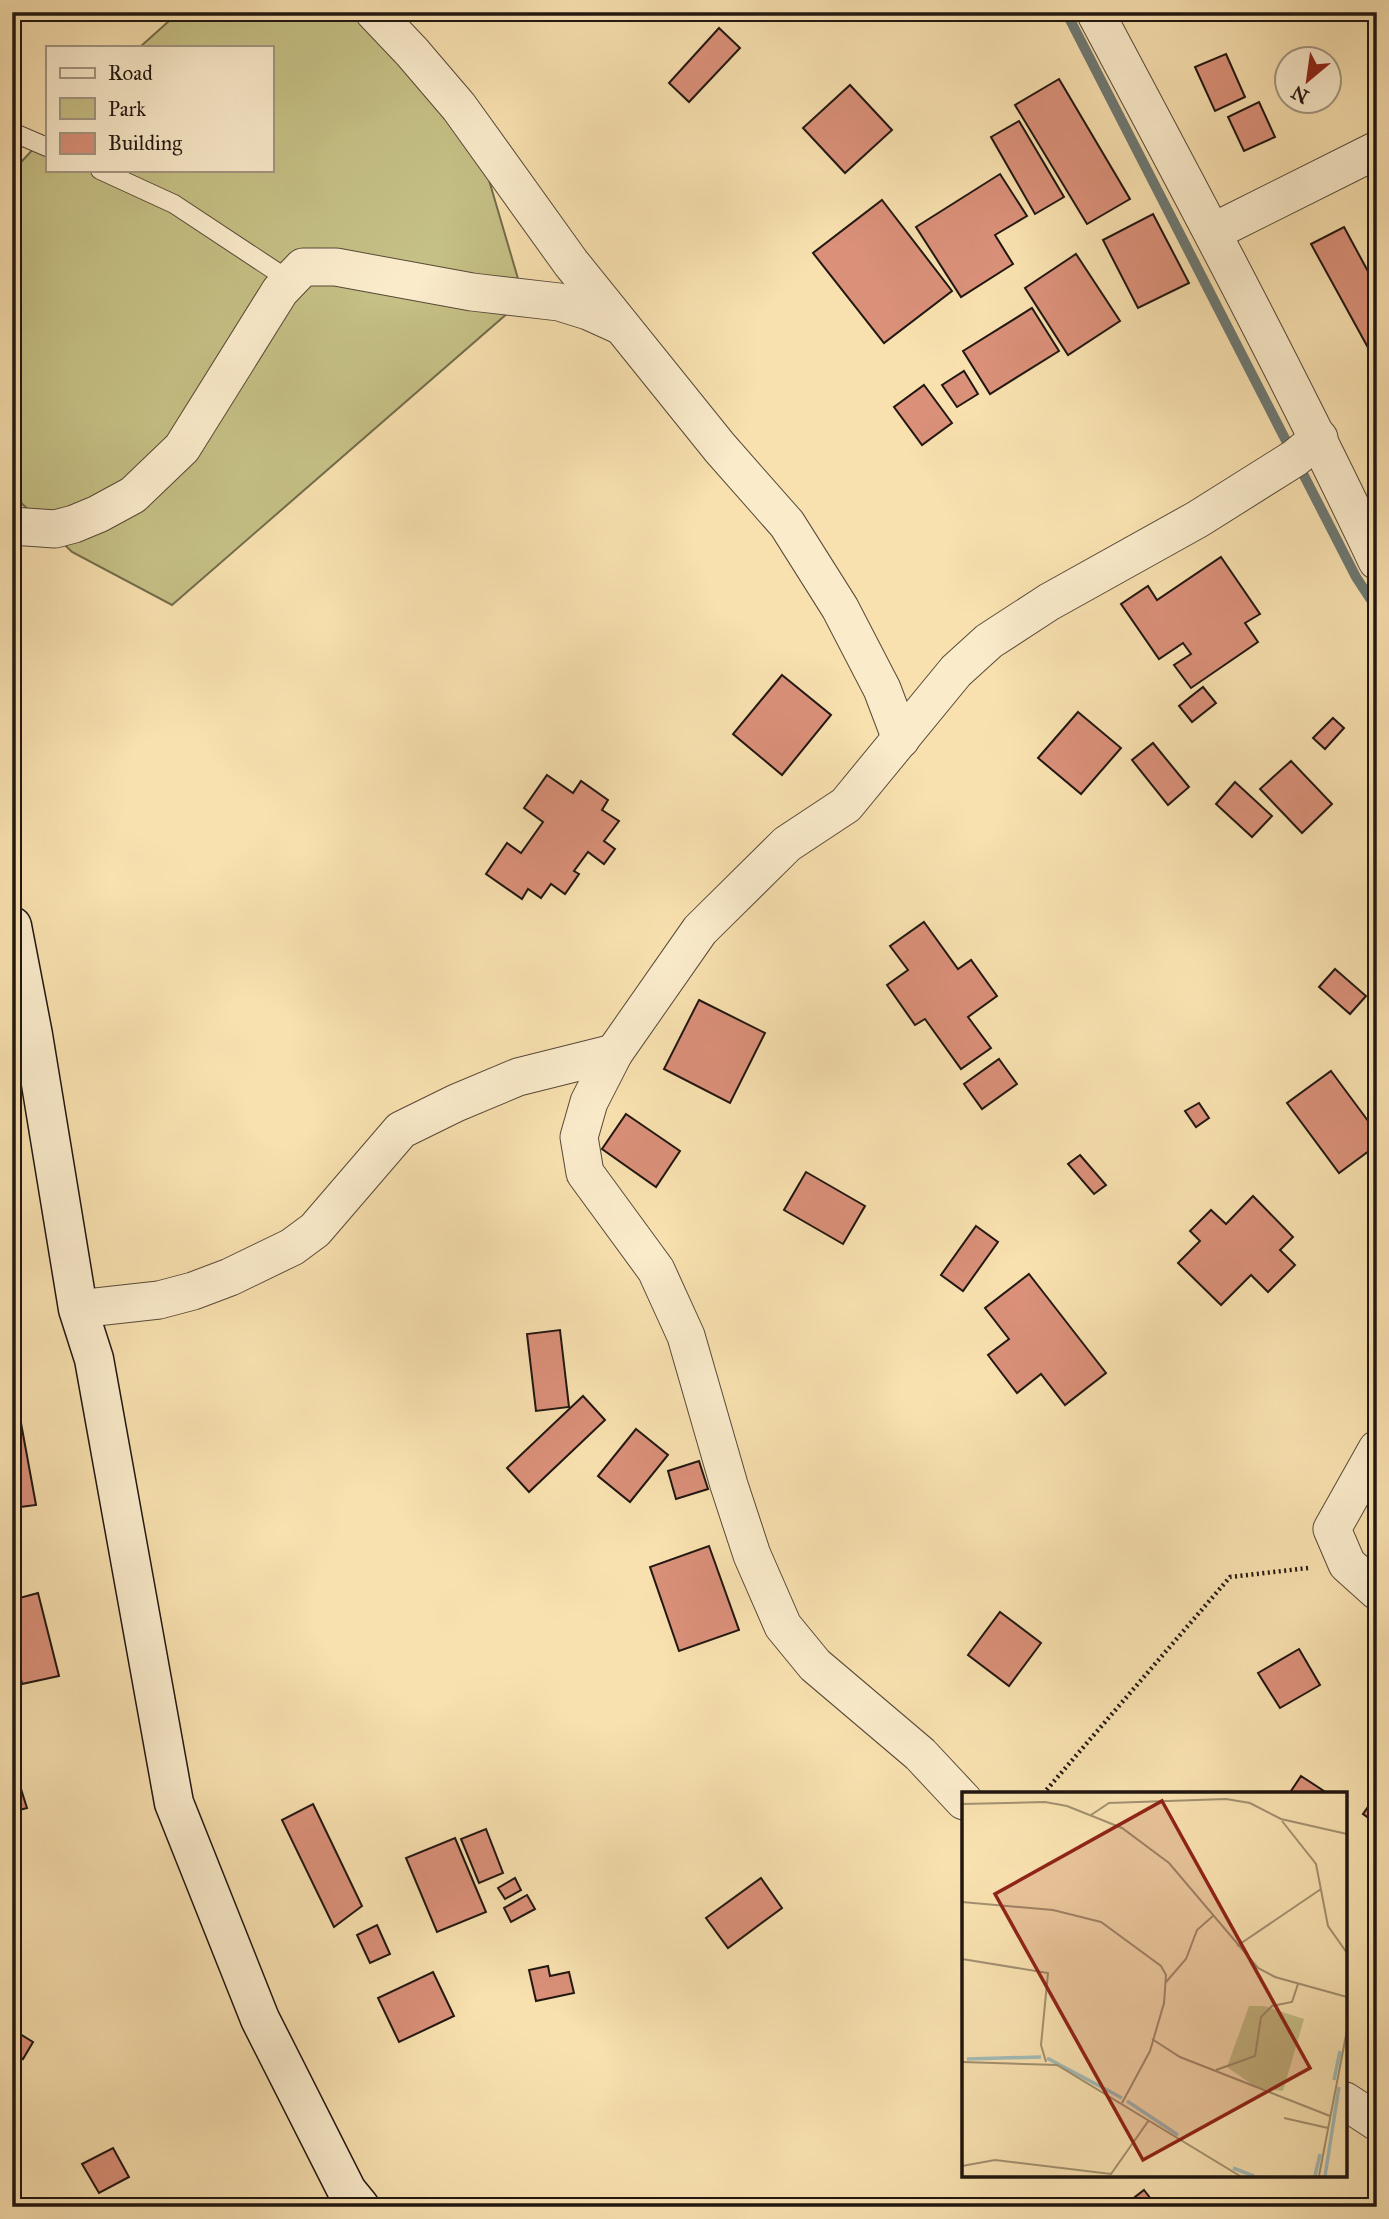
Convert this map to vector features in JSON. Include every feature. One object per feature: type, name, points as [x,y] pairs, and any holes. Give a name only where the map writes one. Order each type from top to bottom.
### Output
[{"type":"street","points":[[374,12],[459,107],[549,234],[720,449],[787,524],[840,608],[883,689],[901,739]]},
{"type":"street","points":[[1095,12],[1319,438],[1377,561]]},
{"type":"street","points":[[1213,232],[1377,150]]},
{"type":"street","points":[[12,526],[55,529],[98,514],[133,495],[182,448],[289,280],[304,267],[336,267],[472,292],[567,304],[623,328]]},
{"type":"street","points":[[962,1799],[920,1754],[815,1665],[783,1626],[752,1555],[686,1336],[656,1270],[585,1173],[579,1137],[589,1102],[614,1053],[700,930],[787,844],[846,805],[956,671],[989,641],[1049,602],[1199,519],[1295,458],[1319,438]]},
{"type":"street","points":[[12,926],[23,1034],[78,1309],[94,1359],[174,1803],[260,2019],[347,2191],[360,2207]]},
{"type":"street","points":[[78,1309],[159,1300],[230,1277],[292,1247],[315,1230],[401,1130],[518,1077],[614,1053]]},
{"type":"street","points":[[1377,1449],[1332,1529],[1347,1564],[1377,1591]]},
{"type":"street","points":[[1347,2102],[1377,2122]]},
{"type":"lane","points":[[12,132],[46,147]]},
{"type":"lane","points":[[104,172],[174,204],[289,280]]},
{"type":"path","points":[[1045,1792],[1230,1577],[1347,1564]]},
{"type":"green space","points":[[179,12],[346,12],[409,58],[486,170],[524,299],[172,605],[72,552],[12,494],[12,172],[46,135],[46,172],[273,172],[273,46],[141,46]]},
{"type":"building","points":[[719,28],[740,48],[689,102],[669,83]]},
{"type":"building","points":[[1226,54],[1245,97],[1215,111],[1195,67]]},
{"type":"building","points":[[1059,79],[1130,199],[1087,224],[1015,105]]},
{"type":"building","points":[[850,85],[892,130],[845,173],[803,128]]},
{"type":"building","points":[[1259,102],[1275,137],[1244,151],[1228,117]]},
{"type":"building","points":[[1019,121],[1064,197],[1035,214],[991,137]]},
{"type":"building","points":[[1000,174],[1027,216],[995,235],[1013,264],[961,297],[916,227]]},
{"type":"building","points":[[882,200],[952,291],[884,343],[813,253]]},
{"type":"building","points":[[1153,214],[1189,283],[1138,308],[1103,240]]},
{"type":"building","points":[[1344,227],[1377,288],[1377,364],[1311,244]]},
{"type":"building","points":[[1076,254],[1120,321],[1068,355],[1025,288]]},
{"type":"building","points":[[1032,308],[1059,351],[990,394],[963,351]]},
{"type":"building","points":[[964,371],[978,394],[957,407],[942,385]]},
{"type":"building","points":[[924,385],[952,423],[922,445],[894,407]]},
{"type":"building","points":[[1221,557],[1260,614],[1245,623],[1258,642],[1191,688],[1174,665],[1191,654],[1183,643],[1159,659],[1121,604],[1148,586],[1157,600]]},
{"type":"building","points":[[782,675],[831,715],[782,775],[733,734]]},
{"type":"building","points":[[1203,687],[1216,703],[1192,722],[1179,706]]},
{"type":"building","points":[[1078,712],[1121,748],[1081,794],[1038,758]]},
{"type":"building","points":[[1333,718],[1344,728],[1325,749],[1313,738]]},
{"type":"building","points":[[1153,743],[1189,787],[1168,805],[1132,760]]},
{"type":"building","points":[[1291,761],[1332,804],[1302,833],[1260,789]]},
{"type":"building","points":[[547,775],[573,793],[581,781],[608,800],[602,810],[619,821],[604,841],[615,849],[604,864],[588,852],[574,871],[579,874],[565,894],[551,884],[541,898],[528,889],[522,899],[486,874],[507,843],[521,853],[543,822],[524,808]]},
{"type":"building","points":[[1235,782],[1272,816],[1252,837],[1216,804]]},
{"type":"building","points":[[924,922],[958,969],[971,960],[997,996],[968,1017],[991,1048],[961,1069],[925,1019],[915,1025],[887,985],[908,970],[890,946]]},
{"type":"building","points":[[1335,969],[1366,996],[1350,1014],[1319,987]]},
{"type":"building","points":[[699,1000],[765,1033],[730,1103],[664,1069]]},
{"type":"building","points":[[999,1059],[1017,1084],[982,1109],[964,1084]]},
{"type":"building","points":[[1331,1071],[1377,1133],[1377,1145],[1339,1173],[1287,1103]]},
{"type":"building","points":[[1199,1103],[1209,1118],[1196,1127],[1185,1111]]},
{"type":"building","points":[[626,1114],[680,1151],[656,1187],[602,1149]]},
{"type":"building","points":[[1080,1155],[1106,1185],[1094,1194],[1068,1164]]},
{"type":"building","points":[[806,1172],[865,1206],[843,1244],[784,1210]]},
{"type":"building","points":[[1253,1196],[1293,1237],[1280,1250],[1295,1265],[1268,1292],[1251,1275],[1221,1305],[1178,1263],[1200,1241],[1190,1231],[1211,1210],[1226,1224]]},
{"type":"building","points":[[976,1226],[998,1242],[963,1291],[941,1275]]},
{"type":"building","points":[[1029,1274],[1106,1373],[1065,1405],[1041,1374],[1017,1393],[988,1355],[1009,1339],[985,1308]]},
{"type":"building","points":[[560,1330],[569,1407],[536,1411],[527,1334]]},
{"type":"building","points":[[583,1396],[605,1420],[529,1492],[507,1468]]},
{"type":"building","points":[[21,1423],[36,1505],[12,1508],[12,1424]]},
{"type":"building","points":[[636,1429],[668,1455],[630,1502],[598,1476]]},
{"type":"building","points":[[699,1461],[708,1489],[676,1499],[668,1471]]},
{"type":"building","points":[[709,1546],[739,1630],[679,1651],[650,1567]]},
{"type":"building","points":[[38,1593],[59,1676],[22,1684],[12,1643],[12,1600]]},
{"type":"building","points":[[1000,1612],[1041,1643],[1009,1686],[968,1655]]},
{"type":"building","points":[[1299,1649],[1320,1685],[1280,1708],[1258,1673]]},
{"type":"building","points":[[15,1770],[27,1808],[12,1812],[12,1771]]},
{"type":"building","points":[[1301,1776],[1325,1792],[1290,1792]]},
{"type":"building","points":[[1377,1794],[1377,1824],[1363,1814]]},
{"type":"building","points":[[313,1804],[362,1906],[334,1927],[282,1820]]},
{"type":"building","points":[[486,1829],[503,1873],[479,1883],[461,1839]]},
{"type":"building","points":[[455,1838],[486,1912],[437,1932],[406,1858]]},
{"type":"building","points":[[515,1878],[521,1890],[505,1899],[498,1888]]},
{"type":"building","points":[[761,1878],[782,1908],[728,1948],[706,1918]]},
{"type":"building","points":[[527,1895],[535,1909],[511,1922],[504,1908]]},
{"type":"building","points":[[377,1925],[390,1954],[370,1963],[357,1935]]},
{"type":"building","points":[[548,1966],[550,1976],[569,1972],[574,1993],[536,2001],[529,1970]]},
{"type":"building","points":[[433,1972],[454,2016],[399,2042],[378,1998]]},
{"type":"building","points":[[12,2029],[33,2042],[23,2059],[12,2052]]},
{"type":"building","points":[[113,2148],[129,2177],[99,2193],[82,2164]]},
{"type":"building","points":[[1144,2190],[1157,2207],[1122,2207]]},
{"type":"waterway","points":[[1066,12],[1356,577],[1377,609]]}]
